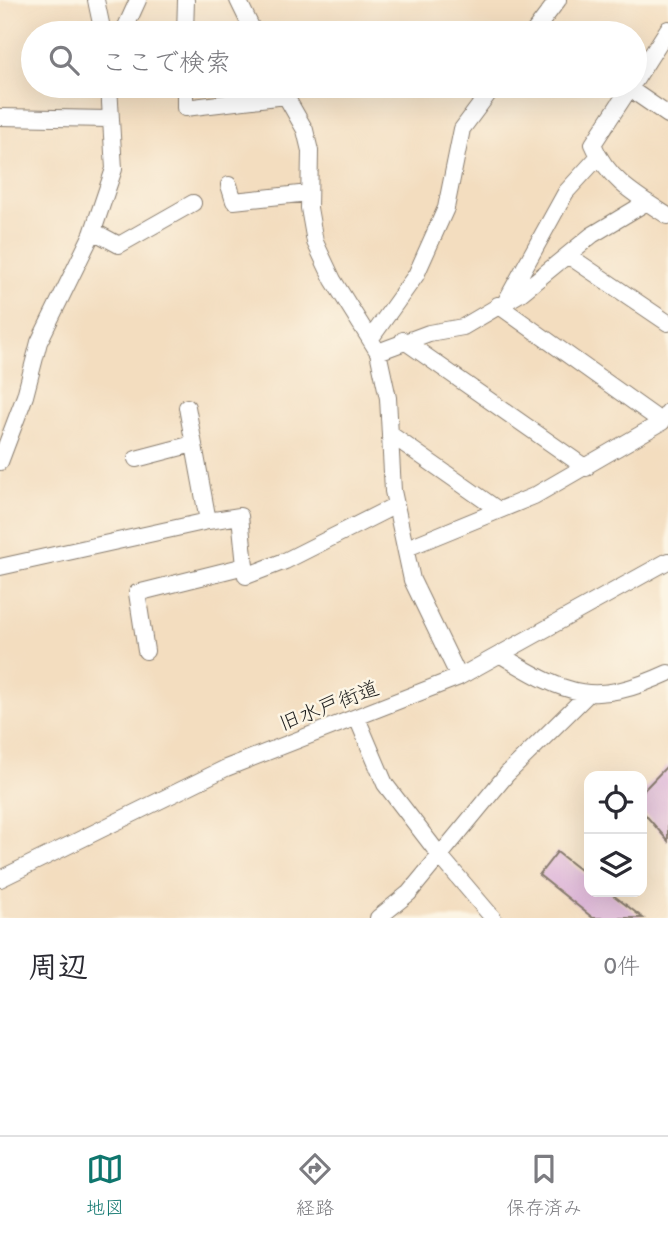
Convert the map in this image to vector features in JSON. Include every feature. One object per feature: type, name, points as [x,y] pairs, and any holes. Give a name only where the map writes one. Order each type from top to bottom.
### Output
[{"type":"street","points":[[96,0],[100,21]]},
{"type":"street","points":[[128,21],[138,0]]},
{"type":"street","points":[[185,21],[186,0]]},
{"type":"street","points":[[238,0],[248,21]]},
{"type":"street","points":[[542,21],[558,0]]},
{"type":"street","points":[[647,62],[668,29]]},
{"type":"street","points":[[0,462],[25,396],[39,342],[93,231],[114,169],[109,98]]},
{"type":"street","points":[[185,98],[185,108],[243,98]]},
{"type":"street","points":[[287,98],[305,130],[310,151],[309,208],[316,242],[333,280],[375,345],[388,398],[396,505],[412,580],[459,677]]},
{"type":"street","points":[[375,345],[416,275],[446,208],[463,129],[486,98]]},
{"type":"street","points":[[623,98],[593,144],[598,157],[615,181],[668,216]]},
{"type":"street","points":[[647,98],[668,115]]},
{"type":"street","points":[[0,117],[109,119]]},
{"type":"street","points":[[502,303],[566,192],[598,157]]},
{"type":"street","points":[[229,185],[234,201],[309,193]]},
{"type":"street","points":[[375,345],[463,327],[569,256],[592,234],[646,202]]},
{"type":"street","points":[[93,231],[119,245],[193,204]]},
{"type":"street","points":[[569,256],[668,323]]},
{"type":"street","points":[[407,548],[534,496],[586,468],[665,417],[502,303]]},
{"type":"street","points":[[404,340],[586,468]]},
{"type":"street","points":[[187,407],[208,521]]},
{"type":"street","points":[[390,434],[497,509]]},
{"type":"street","points":[[136,459],[193,444]]},
{"type":"street","points":[[0,567],[240,516],[246,576],[285,561],[396,505]]},
{"type":"street","name":"旧水戸街道","points":[[0,879],[226,768],[459,677],[668,561]]},
{"type":"street","points":[[146,651],[137,593],[245,566]]},
{"type":"street","points":[[501,655],[529,672],[587,695],[635,688],[668,673]]},
{"type":"street","points":[[378,918],[409,893],[507,774],[587,695]]},
{"type":"street","points":[[357,718],[386,784],[441,857],[493,918]]},
{"type":"building","points":[[668,765],[668,841],[647,817],[647,787]]},
{"type":"building","points":[[557,852],[584,873],[584,897],[616,897],[643,918],[593,918],[539,875]]}]
